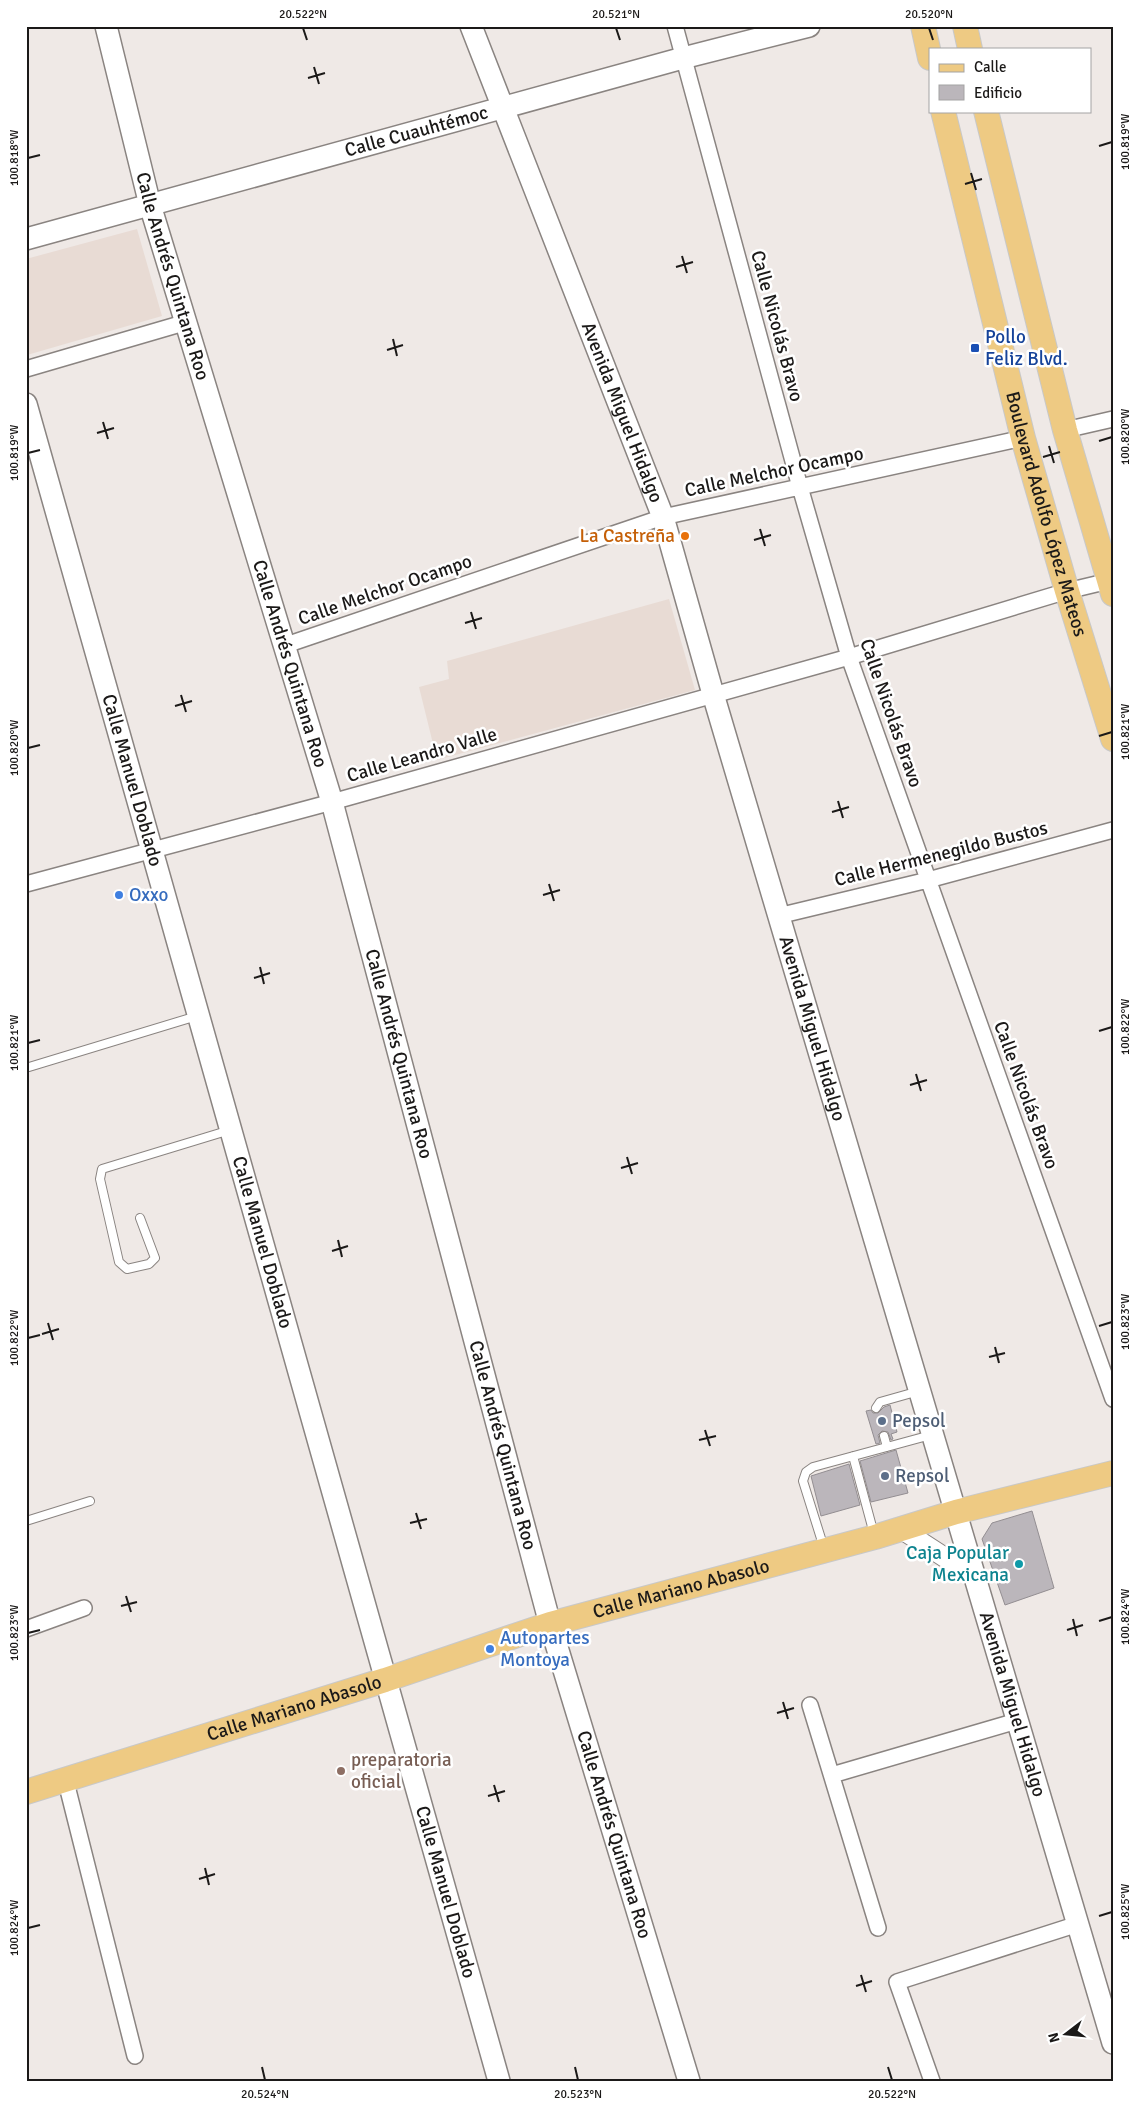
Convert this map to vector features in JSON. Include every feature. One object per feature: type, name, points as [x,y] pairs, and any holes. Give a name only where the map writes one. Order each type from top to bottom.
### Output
[{"type":"main road","name":"Calle Andrés Quintana Roo","points":[[106,26],[150,205],[332,802],[550,1624],[689,2081]]},
{"type":"main road","name":"Avenida Miguel Hidalgo","points":[[471,26],[663,517],[778,916],[1113,2043]]},
{"type":"main road","name":"Calle Cuauhtémoc","points":[[26,239],[683,58],[809,26]]},
{"type":"main road","points":[[922,26],[929,54]]},
{"type":"main road","points":[[965,26],[970,48]]},
{"type":"main road","name":"Boulevard Adolfo López Mateos","points":[[943,112],[1023,438],[1067,591],[1113,739]]},
{"type":"main road","points":[[986,112],[1065,430],[1112,585]]},
{"type":"main road","name":"Calle Manuel Doblado","points":[[26,404],[197,1016],[499,2081]]},
{"type":"main road","name":"Calle Mariano Abasolo","points":[[26,1792],[65,1778],[385,1680],[550,1624],[875,1537],[956,1512],[1113,1473]]},
{"type":"street","name":"Calle Nicolás Bravo","points":[[675,26],[800,487],[849,656],[1113,1399]]},
{"type":"street","points":[[26,369],[186,322]]},
{"type":"street","points":[[1065,430],[1113,419]]},
{"type":"street","name":"Calle Melchor Ocampo","points":[[283,646],[663,517],[1023,438]]},
{"type":"street","name":"Calle Leandro Valle","points":[[26,884],[332,802],[849,656],[1067,591],[1112,585]]},
{"type":"street","name":"Calle Hermenegildo Bustos","points":[[778,916],[928,880],[1113,830]]},
{"type":"street","points":[[902,1529],[975,1577]]},
{"type":"street","points":[[26,1629],[84,1608]]},
{"type":"street","points":[[810,1705],[878,1928]]},
{"type":"street","points":[[832,1775],[1018,1720]]},
{"type":"street","points":[[65,1778],[134,2056]]},
{"type":"street","points":[[932,2081],[897,1982],[1078,1924]]},
{"type":"lane","points":[[29,1067],[197,1016]]},
{"type":"lane","points":[[140,1218],[155,1258],[149,1264],[127,1269],[119,1262],[100,1179],[102,1169],[230,1130]]},
{"type":"lane","points":[[876,1408],[880,1402],[920,1390]]},
{"type":"lane","points":[[825,1550],[804,1481],[806,1472],[813,1467],[933,1434]]},
{"type":"lane","points":[[884,1436],[887,1447]]},
{"type":"lane","points":[[853,1456],[875,1537]]},
{"type":"lane","points":[[26,1521],[90,1501]]},
{"type":"shaded area","points":[[137,229],[162,316],[27,355],[26,259]]},
{"type":"shaded area","points":[[669,599],[695,690],[437,760],[419,687],[449,679],[447,661]]},
{"type":"building","name":"Pepsol","points":[[890,1405],[897,1432],[891,1434],[893,1439],[891,1440],[888,1432],[882,1431],[878,1435],[880,1443],[876,1444],[866,1411],[871,1410],[873,1413],[878,1413],[884,1407]]},
{"type":"building","name":"Repsol","points":[[896,1450],[908,1493],[871,1502],[860,1461]]},
{"type":"building","name":"Repsol","points":[[849,1464],[860,1505],[821,1516],[811,1476]]},
{"type":"building","name":"Caja Popular Mexicana","points":[[1032,1511],[1054,1588],[1005,1605],[982,1539],[992,1523]]},
{"type":"place","name":"Pollo Feliz Blvd.","points":[[975,348]]},
{"type":"place","name":"La Castreña","points":[[685,536]]},
{"type":"place","name":"Oxxo","points":[[119,895]]},
{"type":"place","name":"Pepsol","points":[[882,1421]]},
{"type":"place","name":"Repsol","points":[[885,1476]]},
{"type":"place","name":"Caja Popular Mexicana","points":[[1019,1564]]},
{"type":"place","name":"Autopartes Montoya","points":[[490,1649]]},
{"type":"place","name":"preparatoria oficial","points":[[341,1771]]}]
